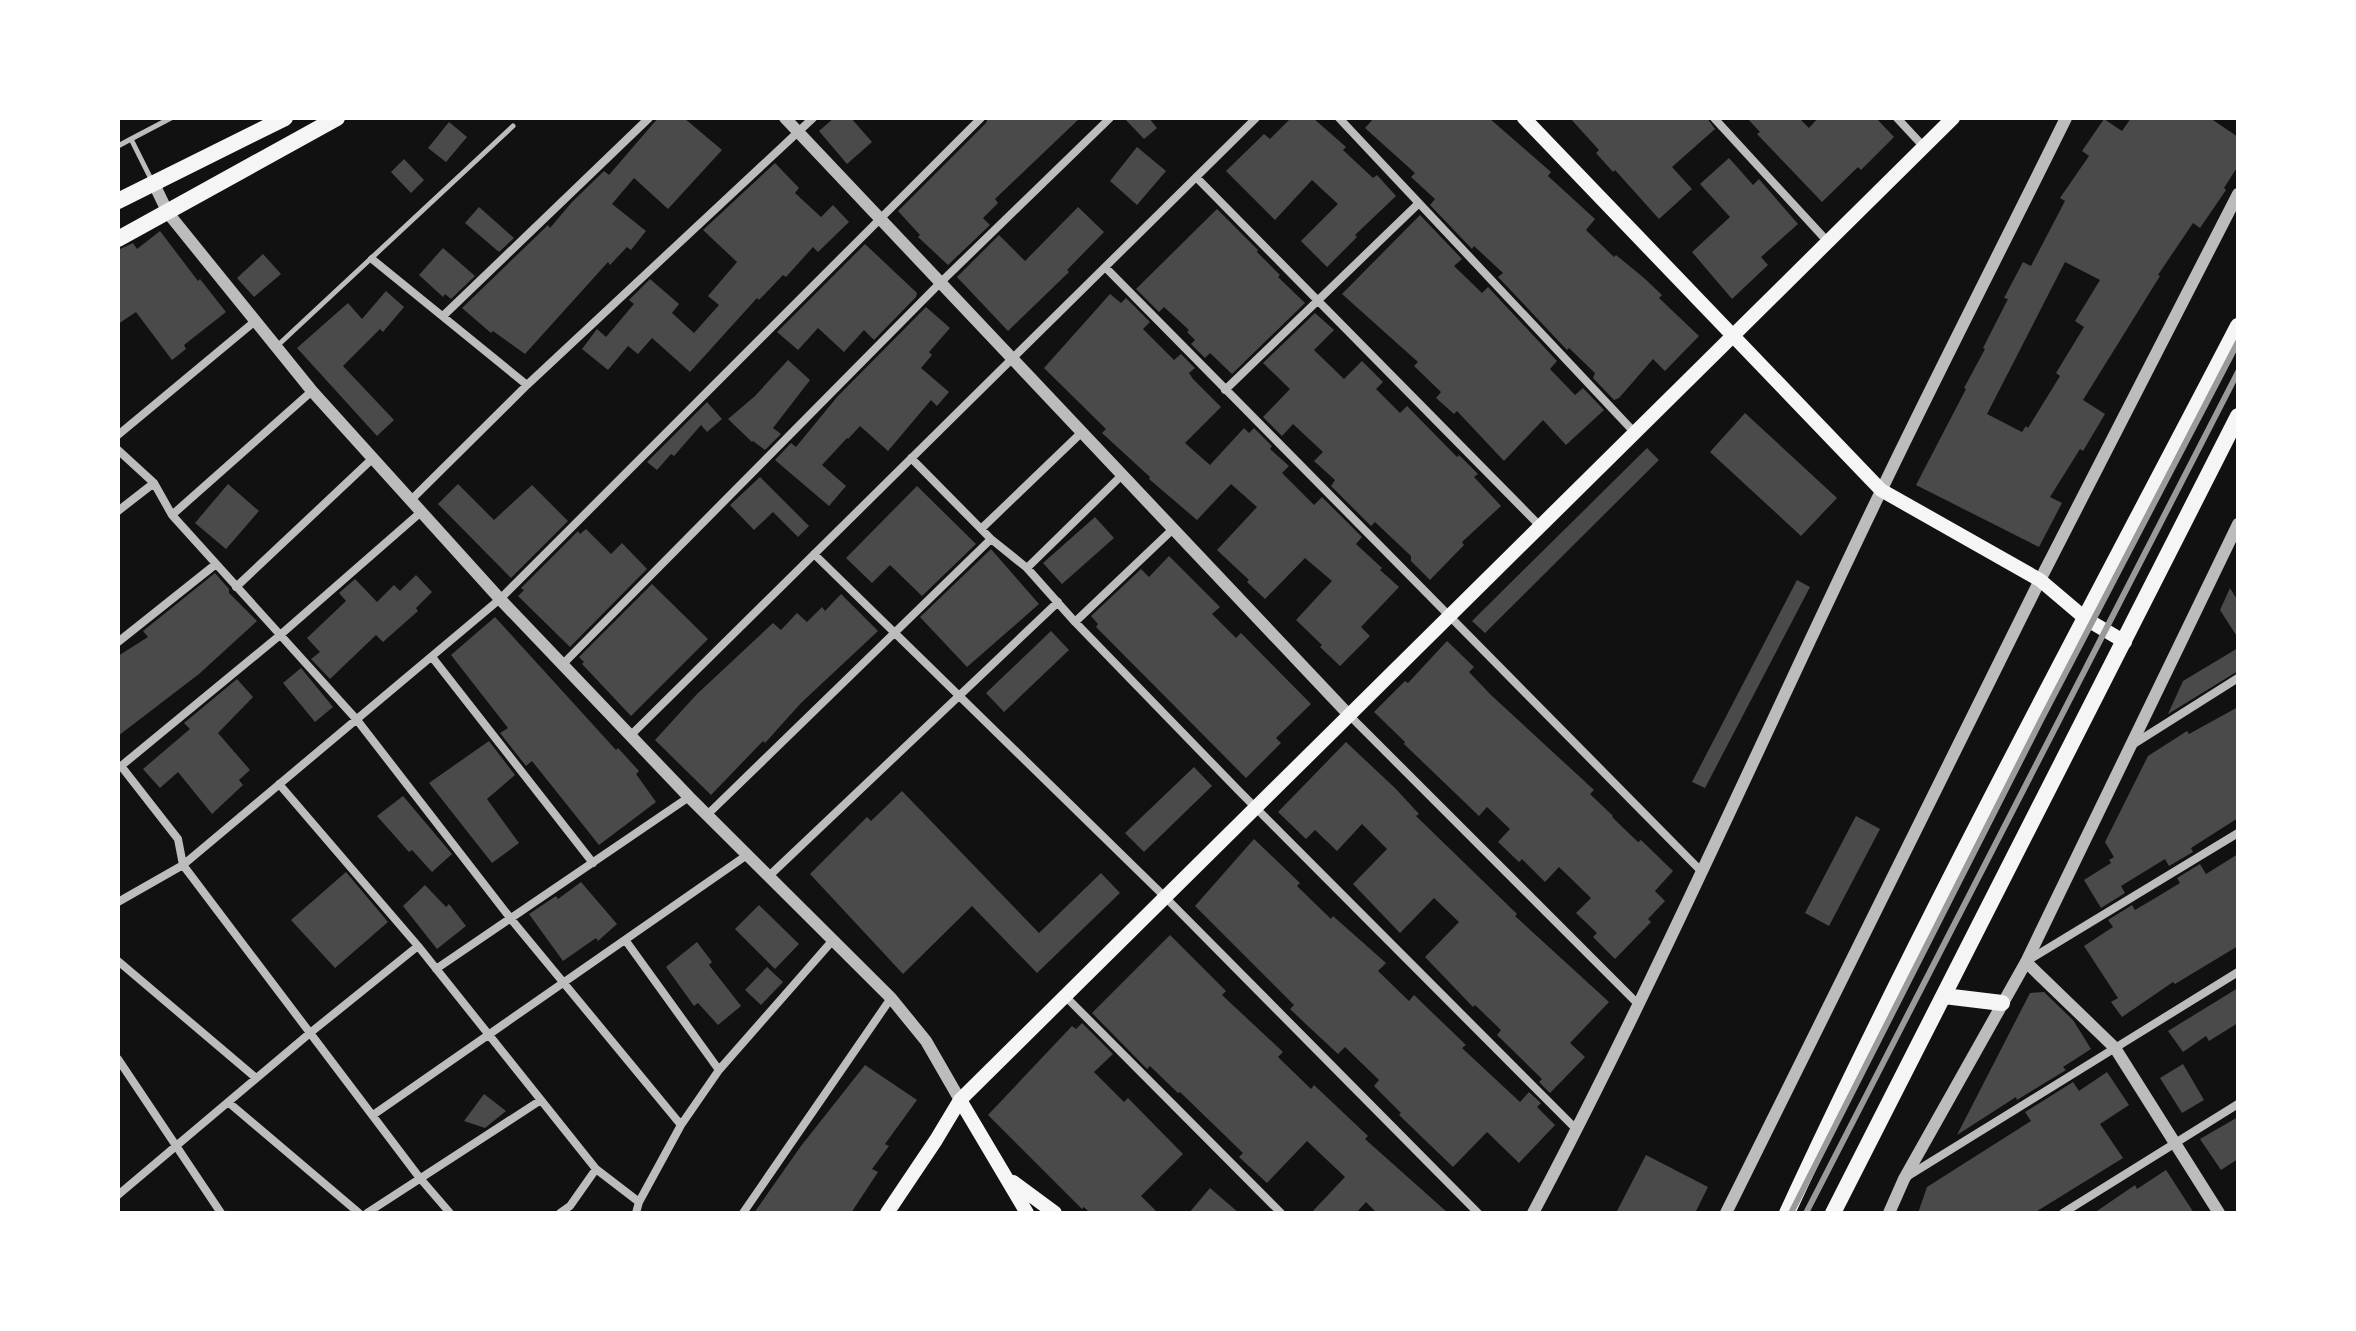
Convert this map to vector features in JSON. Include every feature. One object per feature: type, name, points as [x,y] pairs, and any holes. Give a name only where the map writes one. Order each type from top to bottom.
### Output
[{"type":"main road","points":[[118,201],[285,118]]},
{"type":"main road","points":[[118,239],[337,118]]},
{"type":"main road","points":[[1524,118],[1881,490],[2040,580],[2086,619],[2125,642]]},
{"type":"main road","points":[[887,1213],[960,1100],[1953,118]]},
{"type":"main road","points":[[1787,1213],[1848,1082],[2040,704],[2238,326]]},
{"type":"main road","points":[[1833,1213],[2238,416]]},
{"type":"main road","points":[[1944,996],[2002,1003]]},
{"type":"main road","points":[[960,1100],[1027,1213]]},
{"type":"main road","points":[[1006,1177],[1055,1213]]},
{"type":"street","points":[[443,316],[649,118]]},
{"type":"street","points":[[785,118],[1349,715],[1637,1003]]},
{"type":"street","points":[[410,501],[527,385],[813,118]]},
{"type":"street","points":[[118,902],[183,865],[500,599],[981,118]]},
{"type":"street","points":[[562,665],[940,283],[1110,118]]},
{"type":"street","points":[[630,736],[1256,118]]},
{"type":"street","points":[[1339,118],[1635,433]]},
{"type":"street","points":[[1714,118],[1828,242]]},
{"type":"street","points":[[1897,118],[1924,147]]},
{"type":"street","points":[[1533,1213],[1577,1130],[1702,872],[1881,490],[2066,118]]},
{"type":"street","points":[[1196,177],[1540,526]]},
{"type":"street","points":[[154,184],[168,213],[312,391],[562,665],[689,797],[891,998],[926,1041],[960,1100]]},
{"type":"street","points":[[1726,1213],[2040,580],[2238,194]]},
{"type":"street","points":[[1225,390],[1419,203]]},
{"type":"street","points":[[372,259],[527,385]]},
{"type":"street","points":[[1105,267],[1702,872]]},
{"type":"street","points":[[118,435],[254,322]]},
{"type":"street","points":[[172,515],[312,391]]},
{"type":"street","points":[[981,529],[1081,433]]},
{"type":"street","points":[[118,450],[154,483],[172,515],[357,720],[511,919],[681,1125]]},
{"type":"street","points":[[911,458],[991,539],[1027,568],[1255,808],[1577,1130]]},
{"type":"street","points":[[236,587],[372,459]]},
{"type":"street","points":[[1027,568],[1122,475]]},
{"type":"street","points":[[118,511],[154,483]]},
{"type":"street","points":[[421,512],[279,636],[119,765],[178,839],[183,865],[419,1177],[450,1213]]},
{"type":"street","points":[[1889,1213],[1904,1179],[2026,962],[2238,524]]},
{"type":"street","points":[[1075,622],[1173,529]]},
{"type":"street","points":[[707,815],[991,539]]},
{"type":"street","points":[[814,554],[1165,897],[1478,1213]]},
{"type":"street","points":[[118,642],[216,564]]},
{"type":"street","points":[[769,876],[1058,602]]},
{"type":"street","points":[[432,657],[593,863]]},
{"type":"street","points":[[2132,745],[2238,678]]},
{"type":"street","points":[[279,784],[418,946],[596,1169],[639,1202]]},
{"type":"street","points":[[436,969],[689,797]]},
{"type":"street","points":[[2026,962],[2238,833]]},
{"type":"street","points":[[373,1115],[747,855]]},
{"type":"street","points":[[636,1213],[681,1125],[719,1070],[833,940]]},
{"type":"street","points":[[626,941],[719,1070]]},
{"type":"street","points":[[118,1195],[418,946]]},
{"type":"street","points":[[118,961],[256,1078]]},
{"type":"street","points":[[2026,962],[2115,1048],[2219,1213]]},
{"type":"street","points":[[1904,1179],[2238,972]]},
{"type":"street","points":[[1065,996],[1281,1213]]},
{"type":"street","points":[[743,1213],[891,998]]},
{"type":"street","points":[[118,1059],[177,1146],[216,1211]]},
{"type":"street","points":[[367,1213],[541,1100]]},
{"type":"street","points":[[228,1102],[359,1213]]},
{"type":"street","points":[[2063,1213],[2238,1104]]},
{"type":"street","points":[[560,1213],[570,1206],[596,1169]]},
{"type":"lane","points":[[118,146],[171,118]]},
{"type":"lane","points":[[275,348],[513,126]]},
{"type":"lane","points":[[131,139],[154,184]]},
{"type":"building","points":[[658,118],[684,118],[722,150],[668,209],[634,178],[612,204],[646,231],[631,250],[627,247],[610,265],[608,262],[525,354],[493,331],[491,333],[462,308],[548,225],[550,228],[604,171],[609,175]]},
{"type":"building","points":[[834,118],[851,118],[872,142],[847,164],[819,131]]},
{"type":"building","points":[[988,118],[1080,118],[995,199],[998,203],[983,218],[990,225],[948,265],[918,237],[920,235],[898,211]]},
{"type":"building","points":[[1124,118],[1149,118],[1157,128],[1144,139]]},
{"type":"building","points":[[1291,118],[1313,118],[1346,147],[1343,150],[1373,178],[1377,175],[1396,196],[1327,267],[1301,241],[1338,204],[1312,180],[1275,220],[1226,171],[1264,134],[1270,139]]},
{"type":"building","points":[[1374,118],[1489,118],[1551,172],[1548,176],[1595,219],[1586,230],[1614,257],[1616,255],[1644,278],[1662,295],[1659,298],[1699,336],[1665,371],[1653,359],[1614,400],[1593,378],[1595,373],[1569,348],[1567,350],[1498,277],[1503,273],[1474,246],[1472,249],[1430,205],[1435,199],[1411,177],[1415,173],[1365,128]]},
{"type":"building","points":[[1570,118],[1707,118],[1715,129],[1672,167],[1692,189],[1659,219],[1596,153],[1599,150]]},
{"type":"building","points":[[1747,118],[1799,118],[1809,128],[1818,118],[1876,118],[1894,137],[1822,202],[1757,134],[1760,132]]},
{"type":"building","points":[[2131,118],[2210,118],[2238,137],[2238,166],[2200,228],[2193,223],[2158,275],[2083,400],[2105,414],[2050,497],[2062,503],[2039,547],[1916,485],[1985,349],[2008,299],[2004,298],[2023,262],[2031,266],[2065,201],[2060,198],[2089,156],[2082,151],[2104,119],[2122,131]],"holes":[[[2065,262],[2100,280],[2075,321],[2084,327],[2056,373],[2060,376],[2028,428],[2026,426],[2022,432],[1987,414]]]},
{"type":"building","points":[[449,122],[467,137],[446,162],[428,148]]},
{"type":"building","points":[[1137,147],[1166,171],[1137,205],[1110,181]]},
{"type":"building","points":[[1729,158],[1753,185],[1759,179],[1798,224],[1761,257],[1768,265],[1732,299],[1692,252],[1730,217],[1700,184]]},
{"type":"building","points":[[404,159],[424,180],[411,193],[391,172]]},
{"type":"building","points":[[775,163],[799,188],[795,193],[821,217],[833,205],[849,222],[818,252],[813,247],[786,277],[783,275],[759,300],[757,298],[690,372],[652,338],[638,354],[628,346],[608,370],[582,349],[597,329],[606,337],[634,304],[629,300],[650,279],[679,304],[672,313],[694,333],[719,305],[708,296],[737,262],[703,230]]},
{"type":"building","points":[[479,207],[514,238],[499,252],[465,223]]},
{"type":"building","points":[[1078,207],[1104,232],[1067,270],[1069,272],[1008,331],[957,277],[999,235],[1025,261]]},
{"type":"building","points":[[1217,209],[1305,303],[1232,374],[1210,353],[1205,358],[1191,344],[1195,340],[1187,332],[1189,330],[1164,307],[1159,312],[1136,289]]},
{"type":"building","points":[[1420,215],[1462,259],[1454,266],[1482,293],[1488,287],[1557,361],[1550,369],[1575,395],[1583,388],[1604,410],[1566,445],[1543,420],[1504,461],[1457,411],[1454,414],[1436,398],[1441,392],[1414,366],[1418,362],[1342,294]]},
{"type":"building","points":[[160,231],[226,312],[184,345],[186,349],[172,360],[136,312],[118,324],[118,250],[133,243],[137,249]]},
{"type":"building","points":[[865,244],[917,293],[916,297],[874,340],[864,330],[844,352],[818,328],[798,350],[777,332]]},
{"type":"building","points":[[443,248],[475,276],[451,299],[445,294],[443,297],[419,275]]},
{"type":"building","points":[[263,254],[281,274],[254,297],[237,278]]},
{"type":"building","points":[[386,291],[404,307],[383,332],[380,329],[343,366],[394,420],[377,436],[297,348],[348,303],[362,319]]},
{"type":"building","points":[[1110,294],[1121,303],[1126,298],[1150,322],[1143,329],[1174,360],[1181,354],[1195,368],[1189,373],[1193,379],[1221,407],[1185,443],[1210,465],[1244,428],[1249,433],[1254,428],[1272,446],[1270,449],[1289,466],[1282,473],[1314,505],[1322,497],[1362,537],[1356,544],[1399,587],[1361,627],[1370,636],[1340,666],[1296,620],[1332,581],[1305,558],[1265,599],[1217,550],[1257,507],[1231,484],[1197,520],[1102,433],[1106,429],[1044,368]]},
{"type":"building","points":[[926,307],[950,328],[929,352],[932,355],[921,368],[949,392],[937,406],[931,400],[888,451],[860,426],[847,438],[822,465],[846,486],[829,506],[775,460],[791,443],[796,447],[837,397]]},
{"type":"building","points":[[1315,313],[1334,330],[1314,350],[1344,379],[1362,361],[1383,382],[1376,389],[1400,413],[1407,406],[1478,474],[1474,477],[1501,506],[1462,542],[1464,545],[1430,580],[1411,561],[1411,556],[1375,522],[1371,526],[1331,486],[1335,480],[1314,461],[1323,452],[1293,424],[1282,436],[1263,417],[1290,389],[1263,363]]},
{"type":"building","points":[[788,360],[810,380],[773,428],[781,434],[765,450],[728,419],[755,396]]},
{"type":"building","points":[[707,402],[722,419],[707,432],[701,425],[657,470],[647,462]]},
{"type":"building","points":[[1745,413],[1837,498],[1801,536],[1710,452]]},
{"type":"building","points":[[1647,448],[1659,460],[1485,633],[1472,621]]},
{"type":"building","points":[[760,477],[809,526],[798,537],[773,512],[754,530],[730,505]]},
{"type":"building","points":[[228,484],[259,511],[226,549],[195,523]]},
{"type":"building","points":[[458,484],[494,520],[532,485],[568,521],[511,578],[438,504]]},
{"type":"building","points":[[917,486],[976,544],[922,596],[890,565],[872,583],[846,558]]},
{"type":"building","points":[[1095,517],[1114,538],[1062,584],[1043,563]]},
{"type":"building","points":[[586,529],[611,554],[622,543],[647,569],[570,647],[518,596],[524,590],[521,588],[578,531],[580,534]]},
{"type":"building","points":[[991,549],[1039,604],[967,667],[920,617]]},
{"type":"building","points":[[1169,556],[1220,607],[1212,614],[1236,638],[1241,633],[1311,704],[1276,738],[1281,743],[1246,778],[1096,627],[1098,624],[1091,616],[1141,569],[1149,577]]},
{"type":"building","points":[[215,573],[229,593],[257,621],[199,674],[118,736],[118,656],[148,637],[143,631]]},
{"type":"building","points":[[416,575],[432,592],[416,608],[418,611],[383,642],[376,635],[330,679],[311,659],[320,652],[307,638],[346,601],[339,593],[355,579],[377,602],[394,585],[400,591]]},
{"type":"building","points":[[1797,580],[1810,587],[1705,788],[1692,782]]},
{"type":"building","points":[[652,584],[708,639],[631,716],[579,657]]},
{"type":"building","points":[[2230,588],[2238,601],[2238,638],[2220,610]]},
{"type":"building","points":[[841,594],[878,631],[801,703],[711,795],[655,740],[697,694],[773,623],[781,630],[797,613],[807,622],[822,607],[825,611]]},
{"type":"building","points":[[495,617],[616,750],[618,748],[639,771],[636,774],[656,802],[599,845],[532,761],[526,766],[500,733],[508,728],[451,655]]},
{"type":"building","points":[[1051,631],[1069,650],[1004,712],[986,693]]},
{"type":"building","points":[[1447,641],[1474,667],[1469,672],[1491,695],[1594,790],[1590,794],[1612,817],[1673,871],[1655,891],[1665,901],[1648,919],[1651,922],[1615,959],[1593,937],[1597,933],[1576,913],[1591,898],[1559,867],[1545,882],[1522,859],[1519,862],[1498,842],[1510,829],[1487,807],[1479,816],[1374,712],[1405,681],[1408,683]]},
{"type":"building","points":[[2238,648],[2238,671],[2168,714],[2183,681]]},
{"type":"building","points":[[301,668],[333,707],[315,722],[283,683]]},
{"type":"building","points":[[237,679],[253,697],[218,733],[250,770],[239,780],[243,785],[212,814],[178,772],[160,788],[143,769],[190,729],[184,723]]},
{"type":"building","points":[[2238,707],[2238,818],[2169,866],[2165,859],[2121,886],[2125,893],[2101,908],[2084,880],[2111,863],[2109,860],[2114,857],[2105,842],[2148,756],[2187,731],[2189,734]]},
{"type":"building","points":[[489,741],[515,775],[487,799],[519,843],[492,863],[429,783]]},
{"type":"building","points":[[1346,742],[1396,789],[1419,814],[1416,816],[1517,914],[1515,916],[1609,1002],[1570,1043],[1585,1057],[1550,1093],[1539,1082],[1542,1079],[1497,1035],[1501,1030],[1475,1005],[1473,1007],[1425,957],[1459,922],[1434,898],[1400,933],[1353,884],[1387,849],[1362,824],[1337,851],[1315,830],[1306,839],[1278,812]]},
{"type":"building","points":[[1194,767],[1212,786],[1144,852],[1125,833]]},
{"type":"building","points":[[902,791],[1039,933],[1101,873],[1120,893],[1037,973],[972,906],[903,974],[810,874],[867,817],[871,821]]},
{"type":"building","points":[[403,796],[452,854],[432,872],[377,816]]},
{"type":"building","points":[[1856,816],[1880,829],[1829,926],[1805,913]]},
{"type":"building","points":[[1254,839],[1300,883],[1297,886],[1331,919],[1333,916],[1386,963],[1378,971],[1409,1001],[1414,995],[1466,1045],[1462,1048],[1520,1102],[1529,1092],[1541,1103],[1537,1107],[1555,1125],[1519,1163],[1487,1132],[1453,1167],[1374,1086],[1379,1080],[1345,1047],[1338,1054],[1309,1027],[1290,1009],[1294,1005],[1195,906]]},
{"type":"building","points":[[2238,854],[2238,946],[2175,984],[2173,982],[2122,1017],[2111,1002],[2118,998],[2084,946],[2113,927],[2108,920],[2132,905],[2135,910],[2180,883],[2177,878],[2200,864],[2206,874]]},
{"type":"building","points":[[346,872],[388,922],[335,968],[291,920]]},
{"type":"building","points":[[581,882],[617,924],[598,941],[596,938],[563,961],[529,914],[556,896],[558,899]]},
{"type":"building","points":[[425,885],[446,907],[449,904],[466,926],[437,949],[403,906]]},
{"type":"building","points":[[759,905],[799,944],[775,969],[735,929]]},
{"type":"building","points":[[1170,935],[1226,991],[1222,995],[1283,1052],[1278,1057],[1311,1089],[1314,1085],[1368,1136],[1365,1139],[1448,1213],[1377,1213],[1366,1202],[1356,1213],[1311,1213],[1345,1177],[1307,1141],[1267,1183],[1239,1157],[1243,1153],[1180,1092],[1150,1066],[1147,1069],[1092,1013]]},
{"type":"building","points":[[697,942],[712,962],[709,965],[741,1006],[718,1025],[698,1003],[694,1006],[666,967]]},
{"type":"building","points":[[767,967],[783,982],[761,1005],[745,990]]},
{"type":"building","points":[[2238,988],[2238,1023],[2209,1041],[2206,1036],[2183,1052],[2168,1031]]},
{"type":"building","points":[[2044,992],[2073,1020],[2091,1049],[2063,1067],[2066,1070],[2017,1100],[2016,1097],[1957,1135],[2030,993]]},
{"type":"building","points":[[1082,1023],[1113,1054],[1094,1072],[1124,1102],[1128,1098],[1183,1154],[1141,1196],[1158,1213],[1090,1213],[1084,1207],[1082,1209],[988,1115],[1072,1026],[1076,1029]]},
{"type":"building","points":[[2183,1064],[2204,1100],[2182,1113],[2160,1078]]},
{"type":"building","points":[[865,1065],[917,1100],[885,1144],[889,1146],[872,1169],[878,1172],[851,1213],[754,1213],[801,1146]]},
{"type":"building","points":[[2107,1072],[2129,1105],[2100,1124],[2123,1158],[2034,1213],[1918,1213],[1927,1187],[2031,1121],[2025,1112],[2073,1082],[2079,1091]]},
{"type":"building","points":[[484,1094],[506,1111],[485,1128],[464,1121]]},
{"type":"building","points":[[2238,1117],[2238,1159],[2221,1170],[2200,1139]]},
{"type":"building","points":[[1646,1155],[1708,1187],[1695,1213],[1616,1213]]},
{"type":"building","points":[[2166,1170],[2194,1213],[2094,1213],[2135,1185],[2137,1189]]},
{"type":"building","points":[[1210,1188],[1239,1213],[1189,1213]]},
{"type":"railway","points":[[1791,1213],[2040,722],[2238,342]]},
{"type":"railway","points":[[1806,1213],[2238,372]]}]
